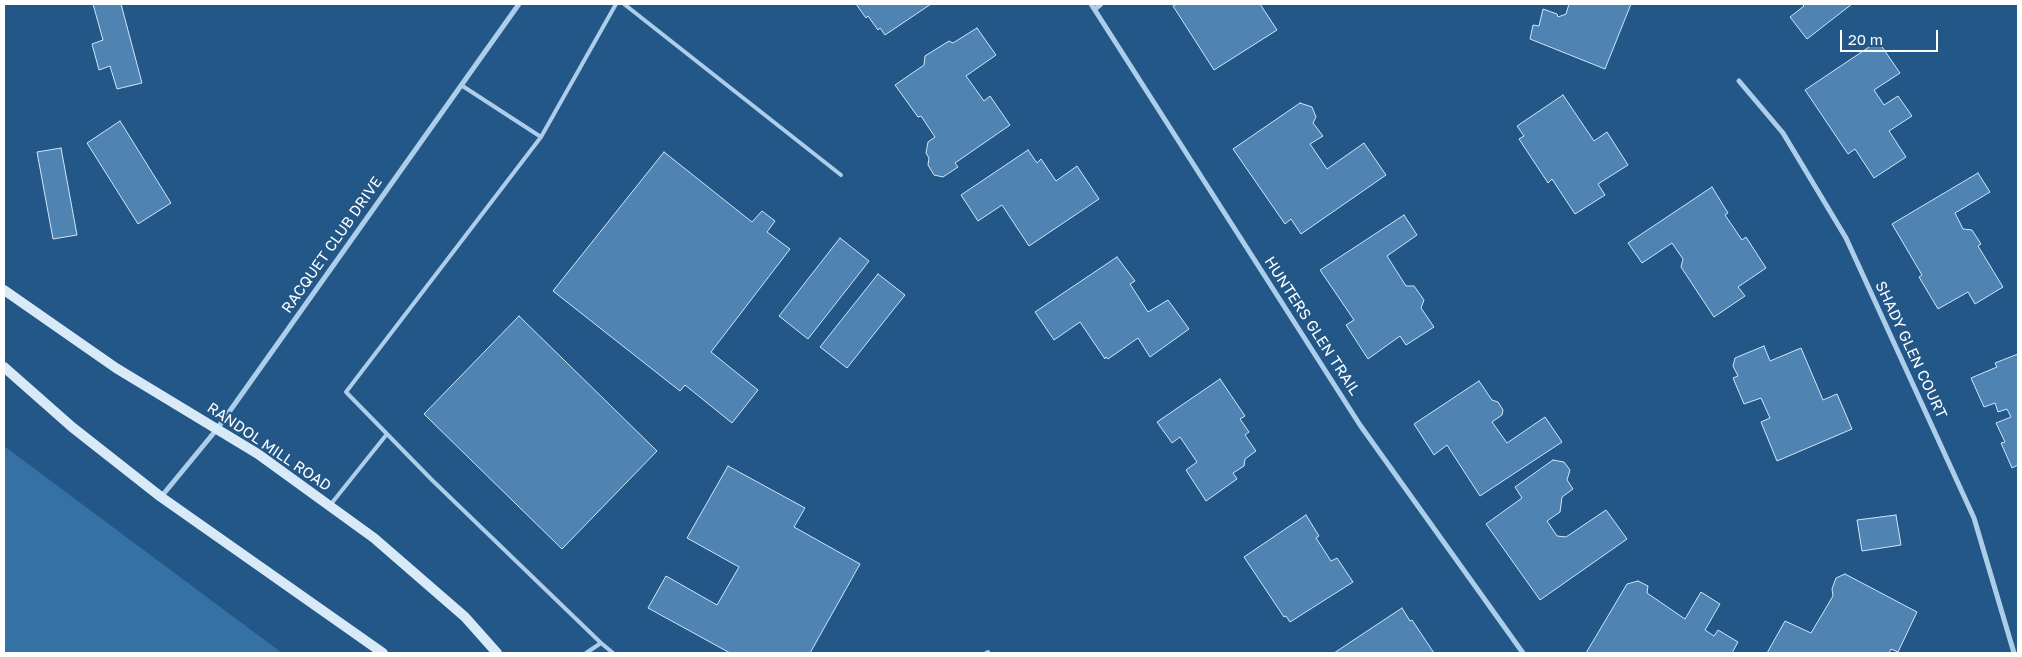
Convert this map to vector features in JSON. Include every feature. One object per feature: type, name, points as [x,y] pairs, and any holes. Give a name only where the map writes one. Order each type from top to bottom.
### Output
[{"type":"main road","name":"RANDOL MILL ROAD","points":[[4,290],[116,368],[258,454],[374,538],[465,617],[497,653]]},
{"type":"main road","points":[[4,366],[72,427],[161,497],[383,653]]},
{"type":"street","name":"RACQUET CLUB DRIVE","points":[[161,497],[217,429],[519,4]]},
{"type":"street","points":[[1093,6],[1101,4]]},
{"type":"street","name":"HUNTERS GLEN TRAIL","points":[[1093,6],[1360,425],[1523,653]]},
{"type":"street","name":"SHADY GLEN COURT","points":[[1739,81],[1783,133],[1846,238],[1974,518],[2014,653]]},
{"type":"lane","points":[[613,653],[439,487],[346,392],[541,137],[616,4]]},
{"type":"lane","points":[[624,4],[841,175]]},
{"type":"lane","points":[[461,85],[541,137]]},
{"type":"lane","points":[[330,506],[387,434]]},
{"type":"lane","points":[[586,653],[601,643]]},
{"type":"shaded area","points":[[4,446],[282,653],[4,653]]},
{"type":"building","points":[[93,4],[121,4],[142,83],[117,89],[110,66],[99,70],[92,44],[103,40]]},
{"type":"building","points":[[856,4],[931,4],[885,35],[880,28],[878,30],[868,16],[866,18]]},
{"type":"building","points":[[1177,4],[1260,4],[1277,30],[1214,70],[1173,6]]},
{"type":"building","points":[[1569,4],[1631,4],[1605,69],[1530,39],[1533,25],[1539,26],[1543,9],[1557,14],[1558,17],[1566,14]]},
{"type":"building","points":[[1802,4],[1852,4],[1807,39],[1790,17],[1804,6]]},
{"type":"building","points":[[977,28],[996,55],[966,76],[984,101],[990,96],[1010,125],[955,163],[958,167],[943,177],[934,175],[928,165],[929,158],[926,153],[928,142],[935,137],[921,116],[918,117],[895,85],[924,65],[925,56],[949,41],[953,43]]},
{"type":"building","points":[[1878,41],[1900,73],[1874,90],[1884,105],[1898,96],[1912,116],[1889,131],[1906,157],[1874,178],[1855,149],[1848,154],[1805,90]]},
{"type":"building","points":[[1563,95],[1594,141],[1607,132],[1628,165],[1598,184],[1605,195],[1575,214],[1552,179],[1548,183],[1519,139],[1524,136],[1517,126]]},
{"type":"building","points":[[1300,103],[1312,107],[1316,117],[1313,123],[1323,136],[1310,144],[1327,169],[1364,143],[1386,175],[1301,234],[1291,219],[1285,224],[1233,149]]},
{"type":"building","points":[[120,121],[171,203],[138,224],[87,143]]},
{"type":"building","points":[[61,148],[77,235],[53,239],[37,152]]},
{"type":"building","points":[[1028,150],[1037,163],[1041,159],[1056,181],[1077,166],[1099,199],[1029,246],[1002,205],[978,221],[961,195]]},
{"type":"building","points":[[664,152],[752,222],[762,211],[775,221],[767,232],[790,249],[711,352],[758,390],[732,423],[685,385],[680,391],[553,291]]},
{"type":"building","points":[[1978,173],[1990,192],[1955,213],[1963,229],[1972,230],[1981,244],[1978,246],[2003,287],[1975,304],[1968,292],[1938,309],[1919,277],[1922,275],[1892,224]]},
{"type":"building","points":[[1712,187],[1728,213],[1725,215],[1742,240],[1746,237],[1766,268],[1738,287],[1745,296],[1714,317],[1681,267],[1683,259],[1672,243],[1642,263],[1628,243]]},
{"type":"building","points":[[1404,215],[1417,235],[1387,256],[1406,286],[1414,286],[1424,300],[1421,308],[1434,327],[1406,345],[1400,336],[1368,359],[1346,325],[1354,320],[1320,270]]},
{"type":"building","points":[[840,238],[869,261],[808,339],[779,316]]},
{"type":"building","points":[[1117,257],[1135,281],[1130,284],[1148,312],[1168,300],[1189,329],[1150,357],[1138,338],[1108,359],[1106,357],[1105,359],[1080,322],[1054,340],[1035,312]]},
{"type":"building","points":[[878,274],[905,295],[847,368],[820,347]]},
{"type":"building","points":[[519,316],[657,451],[562,549],[424,414]]},
{"type":"building","points":[[1764,346],[1770,361],[1801,348],[1823,400],[1837,394],[1852,429],[1777,461],[1761,422],[1770,418],[1761,398],[1744,404],[1733,378],[1738,376],[1733,366],[1735,358]]},
{"type":"building","points":[[2018,354],[2018,465],[2012,468],[2001,443],[2005,442],[1996,423],[2011,417],[2007,409],[1998,412],[1995,403],[1984,407],[1971,378],[1997,367],[1995,363]]},
{"type":"building","points":[[1220,379],[1245,416],[1240,419],[1249,432],[1245,435],[1256,451],[1245,459],[1244,466],[1233,473],[1237,479],[1206,501],[1186,470],[1197,462],[1180,437],[1172,443],[1157,422]]},
{"type":"building","points":[[1479,381],[1492,400],[1498,402],[1503,410],[1502,415],[1492,422],[1507,443],[1545,417],[1562,442],[1480,496],[1447,445],[1434,455],[1414,424]]},
{"type":"building","points":[[1553,460],[1564,462],[1570,470],[1567,480],[1573,489],[1562,497],[1560,512],[1547,521],[1557,536],[1566,537],[1606,510],[1627,539],[1540,600],[1486,524],[1522,498],[1515,487]]},
{"type":"building","points":[[728,466],[805,508],[794,527],[860,564],[810,653],[730,653],[648,608],[666,576],[717,605],[739,567],[687,538]]},
{"type":"building","points":[[1306,515],[1319,536],[1316,538],[1331,561],[1337,558],[1353,582],[1290,622],[1286,616],[1284,617],[1244,557]]},
{"type":"building","points":[[1896,515],[1901,545],[1862,551],[1857,520]]},
{"type":"building","points":[[1845,574],[1917,612],[1898,652],[1891,649],[1889,653],[1767,653],[1785,621],[1811,633],[1833,596],[1832,589],[1836,578]]},
{"type":"building","points":[[1638,581],[1648,586],[1647,593],[1685,619],[1701,592],[1720,604],[1705,630],[1714,636],[1718,630],[1738,642],[1732,653],[1586,653],[1627,584]]},
{"type":"building","points":[[1402,608],[1434,653],[1334,653]]}]
